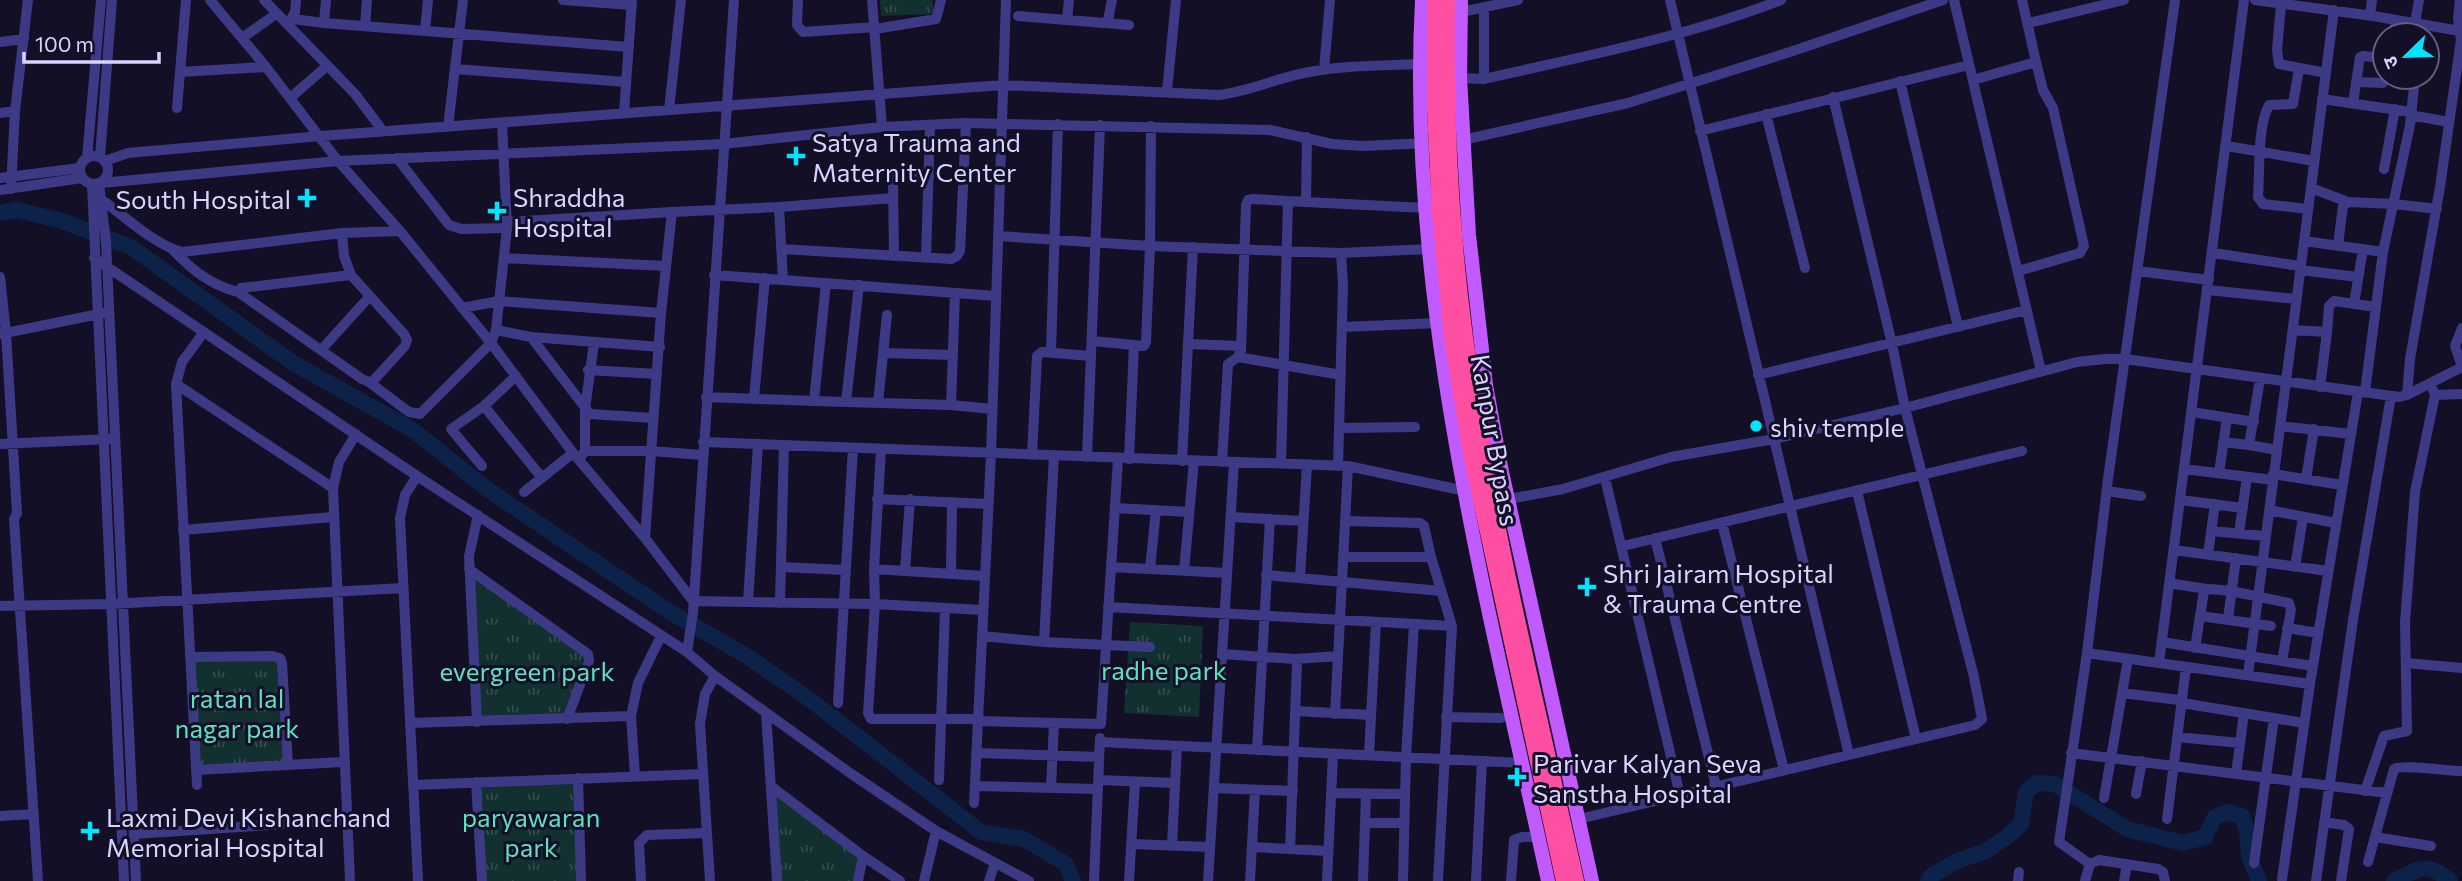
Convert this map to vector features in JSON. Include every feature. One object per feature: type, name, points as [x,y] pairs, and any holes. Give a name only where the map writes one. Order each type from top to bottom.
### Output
[{"type":"highway","name":"Kanpur Bypass","points":[[1435,0],[1435,107],[1440,214],[1452,337],[1471,454],[1564,881]]},
{"type":"highway","name":"Kanpur Bypass","points":[[1447,0],[1450,177],[1467,351],[1486,467],[1576,881]]},
{"type":"main road","points":[[1422,0],[1418,64],[1420,144],[1447,400],[1470,523],[1548,881]]},
{"type":"main road","points":[[1461,6],[1460,78],[1469,235],[1486,385],[1592,881]]},
{"type":"street","points":[[28,0],[6,183],[338,161],[723,144],[882,127],[965,123],[1270,130],[1307,136],[1332,144],[1363,146],[1465,141],[1628,103],[1943,0]]},
{"type":"street","points":[[101,0],[90,176],[106,242],[115,439],[124,881]]},
{"type":"street","points":[[90,176],[109,173],[102,159],[112,0]]},
{"type":"street","points":[[177,108],[186,0]]},
{"type":"street","points":[[210,0],[267,67],[338,161],[400,231],[491,343],[645,538],[693,607]]},
{"type":"street","points":[[264,0],[276,14],[290,22],[355,94],[383,131]]},
{"type":"street","points":[[290,22],[296,0]]},
{"type":"street","points":[[324,23],[326,0]]},
{"type":"street","points":[[365,26],[367,0]]},
{"type":"street","points":[[425,30],[428,0]]},
{"type":"street","points":[[449,127],[463,0]]},
{"type":"street","points":[[563,0],[632,3],[624,113]]},
{"type":"street","points":[[669,110],[681,0]]},
{"type":"street","points":[[687,652],[693,607],[734,0]]},
{"type":"street","points":[[798,0],[797,31],[803,32],[875,28],[936,19],[941,0]]},
{"type":"street","points":[[872,0],[882,127]]},
{"type":"street","points":[[974,803],[991,454],[1006,0]]},
{"type":"street","points":[[1067,20],[1069,0]]},
{"type":"street","points":[[1104,23],[1108,20],[1112,0]]},
{"type":"street","points":[[1167,92],[1176,0]]},
{"type":"street","points":[[1324,70],[1330,0]]},
{"type":"street","points":[[1461,6],[1484,8],[1518,0]]},
{"type":"street","points":[[1670,0],[1676,35],[1849,755]]},
{"type":"street","points":[[1460,78],[1484,79],[1676,35],[1739,17],[1782,0]]},
{"type":"street","points":[[1954,0],[2041,371]]},
{"type":"street","points":[[2018,271],[2080,253],[2084,247],[2053,108],[2043,90],[2022,0]]},
{"type":"street","points":[[2028,23],[2124,0]]},
{"type":"street","points":[[2090,864],[2059,842],[2175,0]]},
{"type":"street","points":[[2159,663],[2244,0]]},
{"type":"street","points":[[2255,0],[2399,21]]},
{"type":"street","points":[[2370,15],[2372,0]]},
{"type":"street","points":[[2419,0],[2419,21]]},
{"type":"street","points":[[2407,395],[2410,359],[2437,209],[2449,122],[2460,31],[2460,0]]},
{"type":"street","points":[[2281,4],[2277,60],[2282,66],[2326,73]]},
{"type":"street","points":[[2046,6],[2048,18]]},
{"type":"street","points":[[1484,8],[1484,79]]},
{"type":"street","points":[[2248,675],[2334,10]]},
{"type":"street","points":[[242,38],[276,14]]},
{"type":"street","points":[[1018,16],[1129,25]]},
{"type":"street","points":[[290,22],[629,47]]},
{"type":"street","points":[[2441,29],[2460,31]]},
{"type":"street","points":[[0,42],[24,39]]},
{"type":"street","points":[[2353,103],[2360,57],[2371,57]]},
{"type":"street","points":[[1973,80],[2036,62]]},
{"type":"street","points":[[90,176],[102,159],[128,153],[318,136],[1003,85],[1219,95],[1242,92],[1302,73],[1418,64]]},
{"type":"street","points":[[1700,131],[1969,65]]},
{"type":"street","points":[[290,98],[327,66]]},
{"type":"street","points":[[180,72],[267,67]]},
{"type":"street","points":[[455,69],[626,82]]},
{"type":"street","points":[[2299,69],[2293,104],[2268,106],[2263,123],[2258,197],[2260,202],[2308,209]]},
{"type":"street","points":[[1900,81],[1958,327]]},
{"type":"street","points":[[2356,82],[2371,83]]},
{"type":"street","points":[[2282,879],[2342,485],[2361,392],[2383,252],[2413,91]]},
{"type":"street","points":[[1579,820],[1980,722],[1982,715],[1833,97]]},
{"type":"street","points":[[2322,99],[2395,109],[2449,122]]},
{"type":"street","points":[[2384,169],[2395,109]]},
{"type":"street","points":[[0,113],[15,111]]},
{"type":"street","points":[[1766,114],[1805,268]]},
{"type":"street","points":[[172,249],[187,265],[211,282],[238,292],[409,412],[420,414],[491,343],[496,330],[507,225],[502,122]]},
{"type":"street","points":[[781,249],[951,259],[960,251],[965,123]]},
{"type":"street","points":[[1051,352],[1058,124]]},
{"type":"street","points":[[926,258],[930,125]]},
{"type":"street","points":[[1087,457],[1100,125]]},
{"type":"street","points":[[1092,341],[1144,346],[1146,342],[1151,126]]},
{"type":"street","points":[[1306,202],[1307,136]]},
{"type":"street","points":[[2227,146],[2314,161]]},
{"type":"street","points":[[397,158],[449,225],[461,229],[893,198]]},
{"type":"street","points":[[894,256],[892,184],[896,177],[929,177]]},
{"type":"street","points":[[2311,188],[2348,202],[2437,209]]},
{"type":"street","points":[[1208,881],[1231,517],[1227,364],[1240,351],[1245,205],[1248,200],[1426,208]]},
{"type":"street","points":[[1281,464],[1288,201]]},
{"type":"street","points":[[2338,245],[2343,206],[2348,202]]},
{"type":"street","points":[[99,206],[94,258],[103,440],[136,881]]},
{"type":"street","points":[[99,206],[172,249],[182,252],[342,233],[400,231]]},
{"type":"street","points":[[779,207],[783,279]]},
{"type":"street","points":[[645,538],[661,313],[672,212]]},
{"type":"street","points":[[342,233],[344,256],[351,275],[407,340],[397,355],[369,382]]},
{"type":"street","points":[[998,236],[1150,246],[1341,253],[1430,249]]},
{"type":"street","points":[[2304,241],[2383,252]]},
{"type":"street","points":[[1184,571],[1189,512],[1188,344],[1193,247]]},
{"type":"street","points":[[2354,304],[2363,249]]},
{"type":"street","points":[[1335,714],[1345,521],[1339,428],[1341,253]]},
{"type":"street","points":[[2213,253],[2358,278]]},
{"type":"street","points":[[94,258],[687,652],[715,677],[936,831],[1029,881]]},
{"type":"street","points":[[504,258],[667,266]]},
{"type":"street","points":[[2137,271],[2297,299]]},
{"type":"street","points":[[238,292],[241,288],[351,275]]},
{"type":"street","points":[[714,275],[996,296]]},
{"type":"street","points":[[0,276],[13,443],[17,513],[14,519],[38,881]]},
{"type":"street","points":[[754,398],[765,278]]},
{"type":"street","points":[[814,401],[826,283]]},
{"type":"street","points":[[846,402],[859,285]]},
{"type":"street","points":[[951,405],[955,293]]},
{"type":"street","points":[[321,349],[370,296]]},
{"type":"street","points":[[462,308],[499,301],[661,313]]},
{"type":"street","points":[[2320,387],[2331,302],[2376,307]]},
{"type":"street","points":[[1758,375],[2027,310]]},
{"type":"street","points":[[3,334],[109,312]]},
{"type":"street","points":[[878,403],[887,315]]},
{"type":"street","points":[[1342,327],[1438,323]]},
{"type":"street","points":[[703,442],[1343,466],[1509,499],[1605,478],[1671,457],[1774,439],[1906,408],[2077,362],[2125,359],[2320,387],[2391,396],[2407,395],[2462,367],[2455,346],[2462,328]]},
{"type":"street","points":[[496,330],[531,337],[660,347]]},
{"type":"street","points":[[2293,330],[2327,332]]},
{"type":"street","points":[[197,785],[176,384],[182,362],[204,332]]},
{"type":"street","points":[[531,337],[590,414],[653,418]]},
{"type":"street","points":[[579,454],[588,370],[594,343]]},
{"type":"street","points":[[1188,344],[1240,351],[1284,366],[1340,375]]},
{"type":"street","points":[[1094,881],[1105,645],[1115,508],[1124,459],[1134,345]]},
{"type":"street","points":[[1032,455],[1037,356],[1042,352],[1051,352],[1091,356]]},
{"type":"street","points":[[883,353],[953,355]]},
{"type":"street","points":[[588,370],[657,374]]},
{"type":"street","points":[[482,466],[451,431],[452,428],[484,406],[516,376]]},
{"type":"street","points":[[2249,445],[2260,379]]},
{"type":"street","points":[[176,384],[333,488]]},
{"type":"street","points":[[2365,791],[2384,736],[2407,732],[2405,622],[2415,492],[2435,395],[2429,384]]},
{"type":"street","points":[[2435,395],[2462,394]]},
{"type":"street","points":[[2316,881],[2355,607],[2391,396]]},
{"type":"street","points":[[706,397],[951,405],[992,410]]},
{"type":"street","points":[[484,406],[542,478]]},
{"type":"street","points":[[2192,412],[2254,422]]},
{"type":"street","points":[[2219,473],[2227,418]]},
{"type":"street","points":[[2280,426],[2351,434]]},
{"type":"street","points":[[1339,428],[1415,427]]},
{"type":"street","points":[[2306,480],[2314,429]]},
{"type":"street","points":[[350,881],[335,591],[333,488],[339,462],[356,434]]},
{"type":"street","points":[[0,444],[115,439]]},
{"type":"street","points":[[2223,442],[2277,450]]},
{"type":"street","points":[[748,602],[758,444]]},
{"type":"street","points":[[780,603],[784,445]]},
{"type":"street","points":[[838,703],[853,448]]},
{"type":"street","points":[[881,449],[870,718],[874,721],[978,720],[1101,724]]},
{"type":"street","points":[[524,492],[579,454],[651,451],[702,455]]},
{"type":"street","points":[[1623,546],[2022,451]]},
{"type":"street","points":[[1044,642],[1054,456]]},
{"type":"street","points":[[1300,577],[1307,465]]},
{"type":"street","points":[[2184,469],[2342,485]]},
{"type":"street","points":[[417,475],[401,507],[418,881]]},
{"type":"street","points":[[2239,533],[2247,477]]},
{"type":"street","points":[[1605,478],[1680,795]]},
{"type":"street","points":[[1857,491],[1916,739]]},
{"type":"street","points":[[2107,491],[2141,496]]},
{"type":"street","points":[[877,499],[988,504]]},
{"type":"street","points":[[905,571],[910,499]]},
{"type":"street","points":[[2180,500],[2243,508]]},
{"type":"street","points":[[951,502],[951,573]]},
{"type":"street","points":[[2208,555],[2215,504]]},
{"type":"street","points":[[1115,508],[1189,512]]},
{"type":"street","points":[[1150,569],[1156,510]]},
{"type":"street","points":[[2269,510],[2336,523]]},
{"type":"street","points":[[477,722],[469,555],[478,515]]},
{"type":"street","points":[[183,530],[333,517]]},
{"type":"street","points":[[1231,517],[1303,522]]},
{"type":"street","points":[[2295,567],[2303,517]]},
{"type":"street","points":[[0,523],[14,519]]},
{"type":"street","points":[[1257,750],[1270,519]]},
{"type":"street","points":[[1345,521],[1420,523],[1424,526],[1452,626],[1438,881]]},
{"type":"street","points":[[1722,523],[1784,770]]},
{"type":"street","points":[[2211,531],[2265,536]]},
{"type":"street","points":[[1655,538],[1716,786]]},
{"type":"street","points":[[2174,550],[2328,571]]},
{"type":"street","points":[[1343,557],[1431,556]]},
{"type":"street","points":[[2228,619],[2236,558]]},
{"type":"street","points":[[1111,566],[1227,573]]},
{"type":"street","points":[[781,567],[845,570]]},
{"type":"street","points":[[469,569],[587,654],[589,661],[567,719]]},
{"type":"street","points":[[874,569],[985,576]]},
{"type":"street","points":[[1266,575],[1441,591]]},
{"type":"street","points":[[2169,583],[2231,591],[2289,603],[2291,610],[2282,661]]},
{"type":"street","points":[[0,606],[117,603],[403,588]]},
{"type":"street","points":[[2196,648],[2203,594],[2206,589]]},
{"type":"street","points":[[693,607],[748,602],[875,604],[984,610]]},
{"type":"street","points":[[1108,607],[1452,626]]},
{"type":"street","points":[[939,780],[945,608]]},
{"type":"street","points":[[2200,615],[2271,626]]},
{"type":"street","points":[[1369,755],[1376,622]]},
{"type":"street","points":[[1403,881],[1406,757],[1414,624]]},
{"type":"street","points":[[2287,628],[2318,633]]},
{"type":"street","points":[[635,776],[631,716],[638,683],[661,635]]},
{"type":"street","points":[[982,636],[1150,647]]},
{"type":"street","points":[[2162,642],[2313,666]]},
{"type":"street","points":[[2087,653],[2310,684]]},
{"type":"street","points":[[1223,654],[1295,659],[1338,656]]},
{"type":"street","points":[[190,657],[272,656],[280,659],[288,765]]},
{"type":"street","points":[[1290,849],[1296,711],[1295,659]]},
{"type":"street","points":[[2104,798],[2128,659]]},
{"type":"street","points":[[2406,663],[2462,668]]},
{"type":"street","points":[[2167,820],[2186,667]]},
{"type":"street","points":[[710,881],[699,724],[705,694],[715,677]]},
{"type":"street","points":[[2122,693],[2179,700],[2182,703],[2304,723]]},
{"type":"street","points":[[1296,711],[1371,715]]},
{"type":"street","points":[[766,713],[776,881]]},
{"type":"street","points":[[2236,774],[2244,713]]},
{"type":"street","points":[[410,723],[631,716]]},
{"type":"street","points":[[1446,717],[1501,718]]},
{"type":"street","points":[[2255,863],[2264,778],[2274,718]]},
{"type":"street","points":[[1051,788],[1054,723]]},
{"type":"street","points":[[2178,737],[2240,743]]},
{"type":"street","points":[[1100,742],[1522,763]]},
{"type":"street","points":[[1172,845],[1177,746]]},
{"type":"street","points":[[976,753],[1099,757]]},
{"type":"street","points":[[2071,753],[2387,793]]},
{"type":"street","points":[[1327,881],[1333,754]]},
{"type":"street","points":[[1476,881],[1482,761]]},
{"type":"street","points":[[2136,794],[2142,761]]},
{"type":"street","points":[[196,770],[343,762]]},
{"type":"street","points":[[2368,862],[2393,772],[2397,767],[2462,771]]},
{"type":"street","points":[[413,785],[703,774]]},
{"type":"street","points":[[578,778],[581,881]]},
{"type":"street","points":[[476,782],[482,881]]},
{"type":"street","points":[[975,786],[1051,788],[1135,782],[1175,783]]},
{"type":"street","points":[[1129,881],[1135,782]]},
{"type":"street","points":[[772,787],[900,881]]},
{"type":"street","points":[[1214,788],[1293,791]]},
{"type":"street","points":[[1250,881],[1255,790]]},
{"type":"street","points":[[1331,793],[1405,794]]},
{"type":"street","points":[[1363,881],[1366,794]]},
{"type":"street","points":[[0,816],[34,814]]},
{"type":"street","points":[[134,834],[347,820]]},
{"type":"street","points":[[1365,822],[1404,823]]},
{"type":"street","points":[[2323,822],[2344,825],[2349,829],[2341,881]]},
{"type":"street","points":[[924,881],[936,831]]},
{"type":"street","points":[[641,881],[639,843],[642,838],[647,835],[707,833]]},
{"type":"street","points":[[1511,881],[1514,840],[1539,837]]},
{"type":"street","points":[[2375,837],[2431,846]]},
{"type":"street","points":[[1132,844],[1209,847]]},
{"type":"street","points":[[1252,847],[1328,851]]},
{"type":"street","points":[[858,881],[863,856]]},
{"type":"street","points":[[2085,881],[2090,864],[2099,860],[2158,869],[2163,872],[2165,881]]},
{"type":"street","points":[[989,881],[995,863]]},
{"type":"street","points":[[2124,881],[2127,864]]},
{"type":"green space","points":[[880,0],[933,0],[932,14],[881,16]]},
{"type":"green space","name":"evergreen park","points":[[470,569],[586,649],[567,718],[478,721]]},
{"type":"green space","name":"radhe park","points":[[1130,622],[1203,626],[1199,717],[1124,713]]},
{"type":"green space","name":"ratan lal nagar park","points":[[190,658],[279,658],[285,765],[196,770]]},
{"type":"green space","name":"paryawaran park","points":[[580,777],[582,881],[483,881],[478,781]]},
{"type":"green space","points":[[771,791],[865,856],[860,881],[776,881]]},
{"type":"waterway","points":[[0,213],[17,210],[62,221],[131,247],[293,363],[413,430],[487,489],[670,612],[745,655],[808,698],[981,832],[1024,839],[1066,864],[1073,881]]},
{"type":"waterway","points":[[1928,881],[1931,876],[1957,861],[1986,851],[2008,836],[2021,824],[2026,792],[2037,783],[2055,784],[2127,829],[2183,843],[2205,837],[2215,817],[2228,812],[2242,816],[2247,831],[2249,856],[2259,881]]},
{"type":"waterway","points":[[2394,881],[2423,869],[2435,871],[2450,881]]},
{"type":"place","name":"Satya Trauma and Maternity Center","points":[[796,156]]},
{"type":"place","name":"South Hospital","points":[[307,198]]},
{"type":"place","name":"Shraddha Hospital","points":[[497,211]]},
{"type":"place","name":"shiv temple","points":[[1756,426]]},
{"type":"place","name":"Shri Jairam Hospital & Trauma Centre","points":[[1587,587]]},
{"type":"place","name":"Parivar Kalyan Seva Sanstha Hospital","points":[[1517,777]]},
{"type":"place","name":"Laxmi Devi Kishanchand Memorial Hospital","points":[[90,831]]}]
